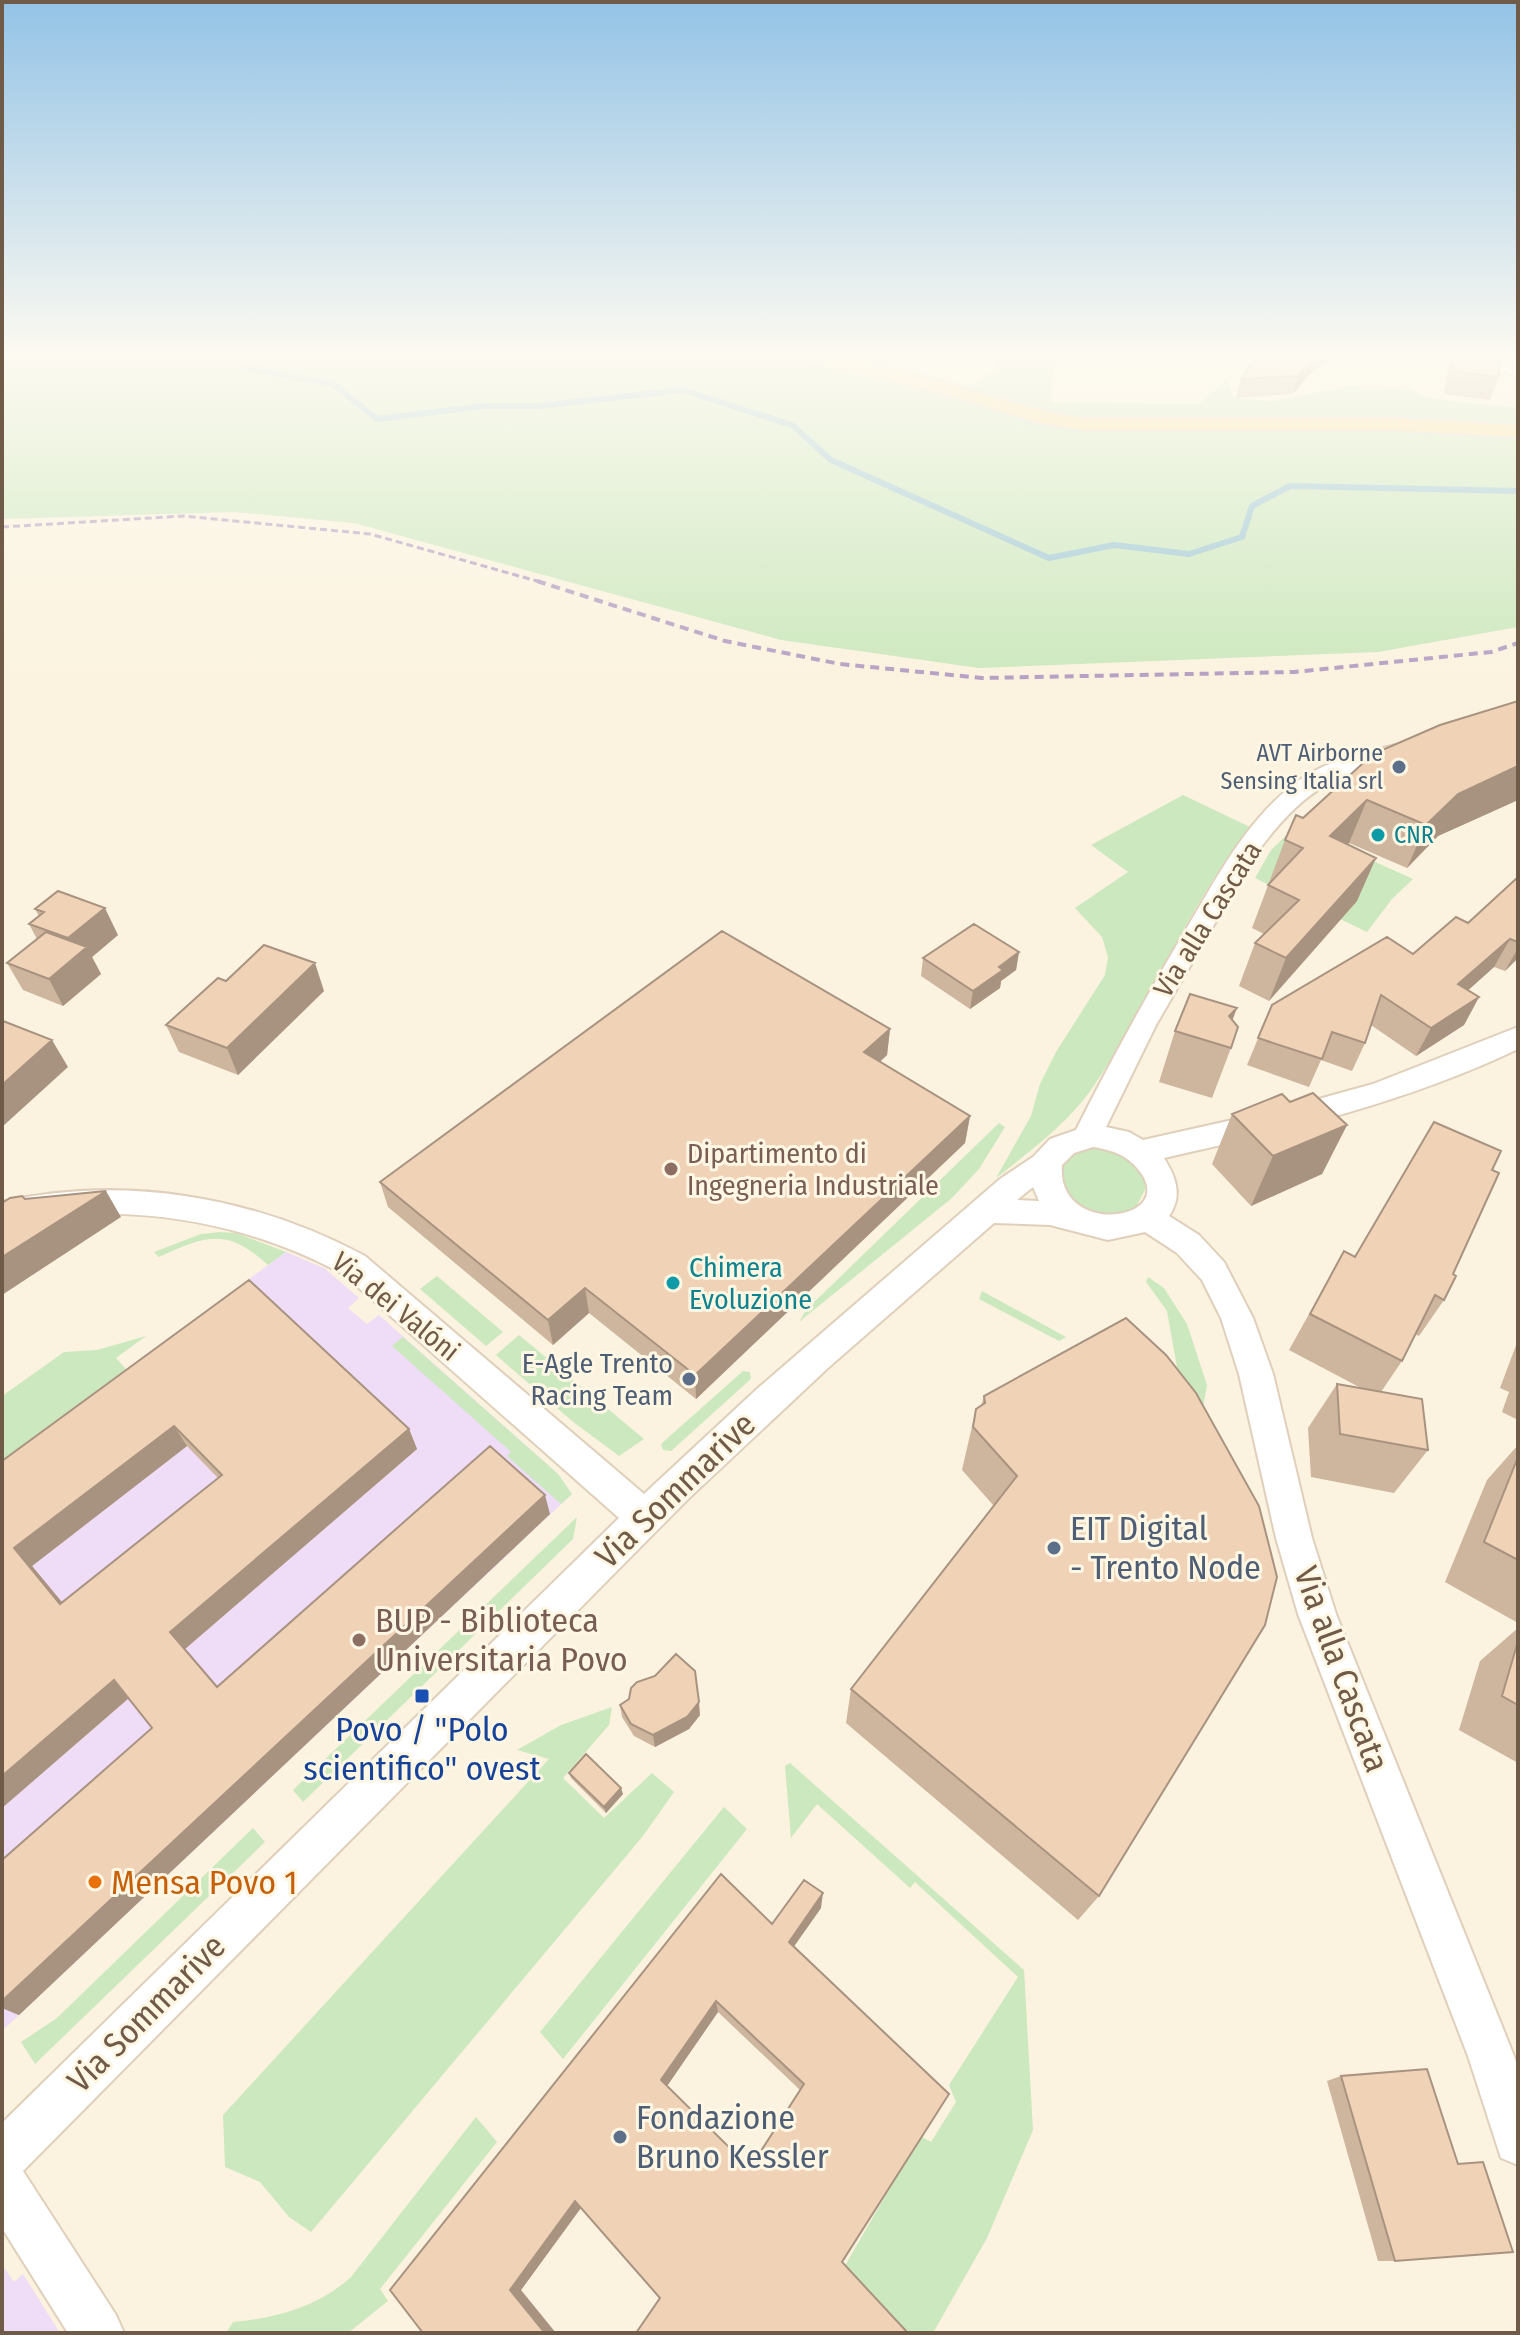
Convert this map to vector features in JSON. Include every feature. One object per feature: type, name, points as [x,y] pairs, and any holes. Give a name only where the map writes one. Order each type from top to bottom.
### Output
[{"type":"street","name":"Via alla Cascata","points":[[1087,1137],[1142,1025],[1255,838],[1317,779],[1347,766],[1425,744]]},
{"type":"street","points":[[1141,1152],[1343,1106],[1426,1079],[1518,1037]]},
{"type":"street","points":[[988,1211],[1050,1213],[1073,1217],[1092,1225],[1113,1228],[1132,1226],[1148,1218],[1159,1207],[1164,1193],[1162,1178],[1155,1164],[1125,1142],[1087,1137],[1069,1141],[1056,1150],[1047,1162],[1044,1176],[1048,1191],[1058,1205],[1073,1217]]},
{"type":"street","name":"Via Sommarive","points":[[2,2157],[644,1517],[812,1361],[956,1235],[988,1211],[1011,1187],[1047,1162]]},
{"type":"street","name":"Via dei Valóni","points":[[2,1214],[43,1205],[148,1203],[269,1228],[336,1254],[354,1265],[644,1517]]},
{"type":"street","name":"Via alla Cascata","points":[[1148,1218],[1188,1244],[1213,1271],[1237,1318],[1256,1374],[1294,1538],[1317,1614],[1486,2042],[1518,2141]]},
{"type":"street","points":[[2,2183],[98,2333]]},
{"type":"shaded area","points":[[286,1252],[324,1268],[359,1298],[348,1308],[367,1324],[379,1315],[558,1474],[572,1494],[2,2031],[2,1460]]},
{"type":"shaded area","points":[[2,2265],[14,2282],[23,2274],[60,2333],[2,2333]]},
{"type":"green space","points":[[2,466],[1518,466],[1518,627],[1378,652],[979,668],[781,640],[354,523],[234,512],[2,519]]},
{"type":"green space","points":[[1183,795],[1250,827],[1187,923],[1091,1090],[1059,1126],[996,1178],[1031,1116],[1040,1084],[1056,1052],[1105,975],[1108,957],[1102,937],[1075,908],[1128,872],[1091,845]]},
{"type":"green space","points":[[1296,826],[1413,879],[1392,899],[1367,932],[1255,878],[1271,850]]},
{"type":"green space","points":[[999,1123],[1005,1127],[979,1169],[952,1198],[799,1322],[806,1310]]},
{"type":"green space","points":[[1088,1148],[1117,1153],[1139,1169],[1146,1188],[1136,1207],[1115,1213],[1096,1211],[1080,1205],[1067,1194],[1060,1182],[1060,1169],[1069,1157]]},
{"type":"green space","points":[[236,1233],[286,1252],[268,1265],[240,1245],[216,1239],[191,1244],[159,1257],[154,1252],[201,1234]]},
{"type":"green space","points":[[437,1276],[503,1332],[486,1346],[420,1289]]},
{"type":"green space","points":[[1148,1277],[1164,1288],[1187,1324],[1207,1385],[1202,1413],[1178,1373],[1167,1311],[1146,1282]]},
{"type":"green space","points":[[982,1291],[1066,1337],[1059,1341],[979,1299]]},
{"type":"green space","points":[[519,1335],[644,1439],[619,1456],[572,1421],[496,1355]]},
{"type":"green space","points":[[146,1336],[116,1358],[126,1369],[2,1460],[2,1396],[64,1352],[97,1350]]},
{"type":"green space","points":[[403,1337],[558,1474],[572,1494],[561,1504],[507,1456],[511,1452],[392,1346]]},
{"type":"green space","points":[[743,1371],[750,1372],[751,1379],[671,1451],[663,1450],[661,1444]]},
{"type":"green space","points":[[577,1517],[573,1539],[303,1802],[293,1790]]},
{"type":"green space","points":[[612,1707],[609,1725],[563,1778],[604,1818],[652,1773],[674,1792],[643,1836],[311,2232],[289,2217],[260,2182],[225,2167],[223,2115],[549,1759],[517,1750],[561,1725]]},
{"type":"green space","points":[[790,1763],[1024,1970],[1033,2130],[987,2238],[933,2333],[873,2333],[843,2269],[920,2136],[931,2142],[956,2102],[949,2085],[1018,1977],[915,1882],[910,1888],[817,1804],[791,1838],[785,1766]]},
{"type":"green space","points":[[724,1807],[747,1829],[563,2059],[540,2032]]},
{"type":"green space","points":[[253,1828],[265,1842],[35,2064],[21,2042],[57,2018]]},
{"type":"green space","points":[[476,2117],[497,2142],[380,2289],[388,2301],[348,2333],[226,2333],[233,2322],[265,2318],[296,2309],[325,2296],[351,2277]]},
{"type":"building","points":[[1518,701],[1518,766],[1458,794],[1426,825],[1367,800],[1330,836],[1376,858],[1286,958],[1255,943],[1299,900],[1268,885],[1303,848],[1285,840],[1296,815],[1303,818],[1373,754],[1440,725]]},
{"type":"building","points":[[1518,877],[1518,942],[1510,939],[1458,984],[1479,997],[1431,1028],[1381,995],[1365,1043],[1332,1032],[1322,1059],[1258,1038],[1272,1005],[1387,937],[1413,954],[1456,917],[1468,923]]},
{"type":"building","points":[[58,891],[105,908],[68,938],[29,924],[44,912],[35,909]]},
{"type":"building","points":[[974,924],[1019,952],[999,967],[1003,970],[973,991],[923,958]]},
{"type":"building","name":"Dipartimento di Ingegneria Industriale","points":[[722,931],[890,1029],[864,1052],[970,1116],[695,1375],[585,1288],[548,1320],[380,1182]]},
{"type":"building","points":[[46,932],[87,947],[49,979],[7,963]]},
{"type":"building","points":[[264,945],[315,963],[227,1048],[166,1025],[218,978],[226,981]]},
{"type":"building","points":[[1190,994],[1237,1008],[1229,1016],[1238,1027],[1231,1048],[1175,1031]]},
{"type":"building","points":[[2,1022],[52,1040],[2,1085]]},
{"type":"building","points":[[1313,1093],[1347,1125],[1273,1156],[1232,1114],[1282,1094],[1290,1102]]},
{"type":"building","points":[[1434,1122],[1501,1151],[1492,1170],[1499,1173],[1444,1300],[1435,1295],[1402,1361],[1310,1314],[1344,1251],[1355,1257]]},
{"type":"building","points":[[106,1191],[2,1257],[2,1203],[22,1196],[25,1199]]},
{"type":"building","points":[[249,1280],[409,1429],[170,1632],[217,1687],[490,1446],[545,1495],[2,2001],[2,1860],[152,1728],[114,1680],[2,1776],[2,1461]],"holes":[[[174,1426],[222,1475],[60,1604],[14,1548]]]},
{"type":"building","points":[[1126,1318],[1166,1355],[1196,1393],[1259,1506],[1277,1577],[1265,1625],[1099,1896],[851,1689],[1017,1476],[973,1427],[976,1409],[985,1403],[984,1396]]},
{"type":"building","points":[[1337,1384],[1422,1399],[1428,1450],[1340,1434]]},
{"type":"building","points":[[1518,1457],[1518,1560],[1484,1542]]},
{"type":"building","points":[[1518,1641],[1518,1705],[1502,1696]]},
{"type":"building","points":[[676,1654],[695,1671],[699,1702],[687,1717],[653,1735],[631,1724],[620,1705],[629,1699],[631,1688],[637,1682],[655,1676]]},
{"type":"building","points":[[586,1754],[621,1788],[604,1807],[569,1773]]},
{"type":"building","name":"Fondazione Bruno Kessler","points":[[721,1874],[772,1924],[804,1880],[823,1893],[789,1942],[949,2094],[842,2262],[908,2333],[636,2333],[660,2298],[575,2201],[510,2290],[545,2333],[423,2333],[390,2290]],"holes":[[[716,2001],[804,2084],[750,2168],[661,2080]]]},
{"type":"building","points":[[1427,2069],[1458,2164],[1483,2162],[1513,2252],[1395,2261],[1341,2076]]},
{"type":"waterway","points":[[844,466],[1049,558],[1114,545],[1189,554],[1242,537],[1252,506],[1290,486],[1518,491]]},
{"type":"railway","points":[[2,527],[183,516],[370,534],[538,581]]},
{"type":"railway","points":[[538,581],[544,583]]},
{"type":"railway","points":[[538,581],[725,641],[840,664],[982,678],[1294,672],[1491,652],[1518,643]]},
{"type":"place","name":"AVT Airborne Sensing Italia srl","points":[[1399,767]]},
{"type":"place","name":"CNR","points":[[1378,835]]},
{"type":"place","name":"Dipartimento di Ingegneria Industriale","points":[[671,1169]]},
{"type":"place","name":"Chimera Evoluzione","points":[[673,1283]]},
{"type":"place","name":"E-Agle Trento Racing Team","points":[[689,1379]]},
{"type":"place","name":"EIT Digital - Trento Node","points":[[1054,1548]]},
{"type":"place","name":"BUP - Biblioteca Universitaria Povo","points":[[359,1640]]},
{"type":"place","name":"Povo / \"Polo scientifico\" ovest","points":[[422,1696]]},
{"type":"place","name":"Mensa Povo 1","points":[[95,1882]]},
{"type":"place","name":"Fondazione Bruno Kessler","points":[[620,2137]]}]
